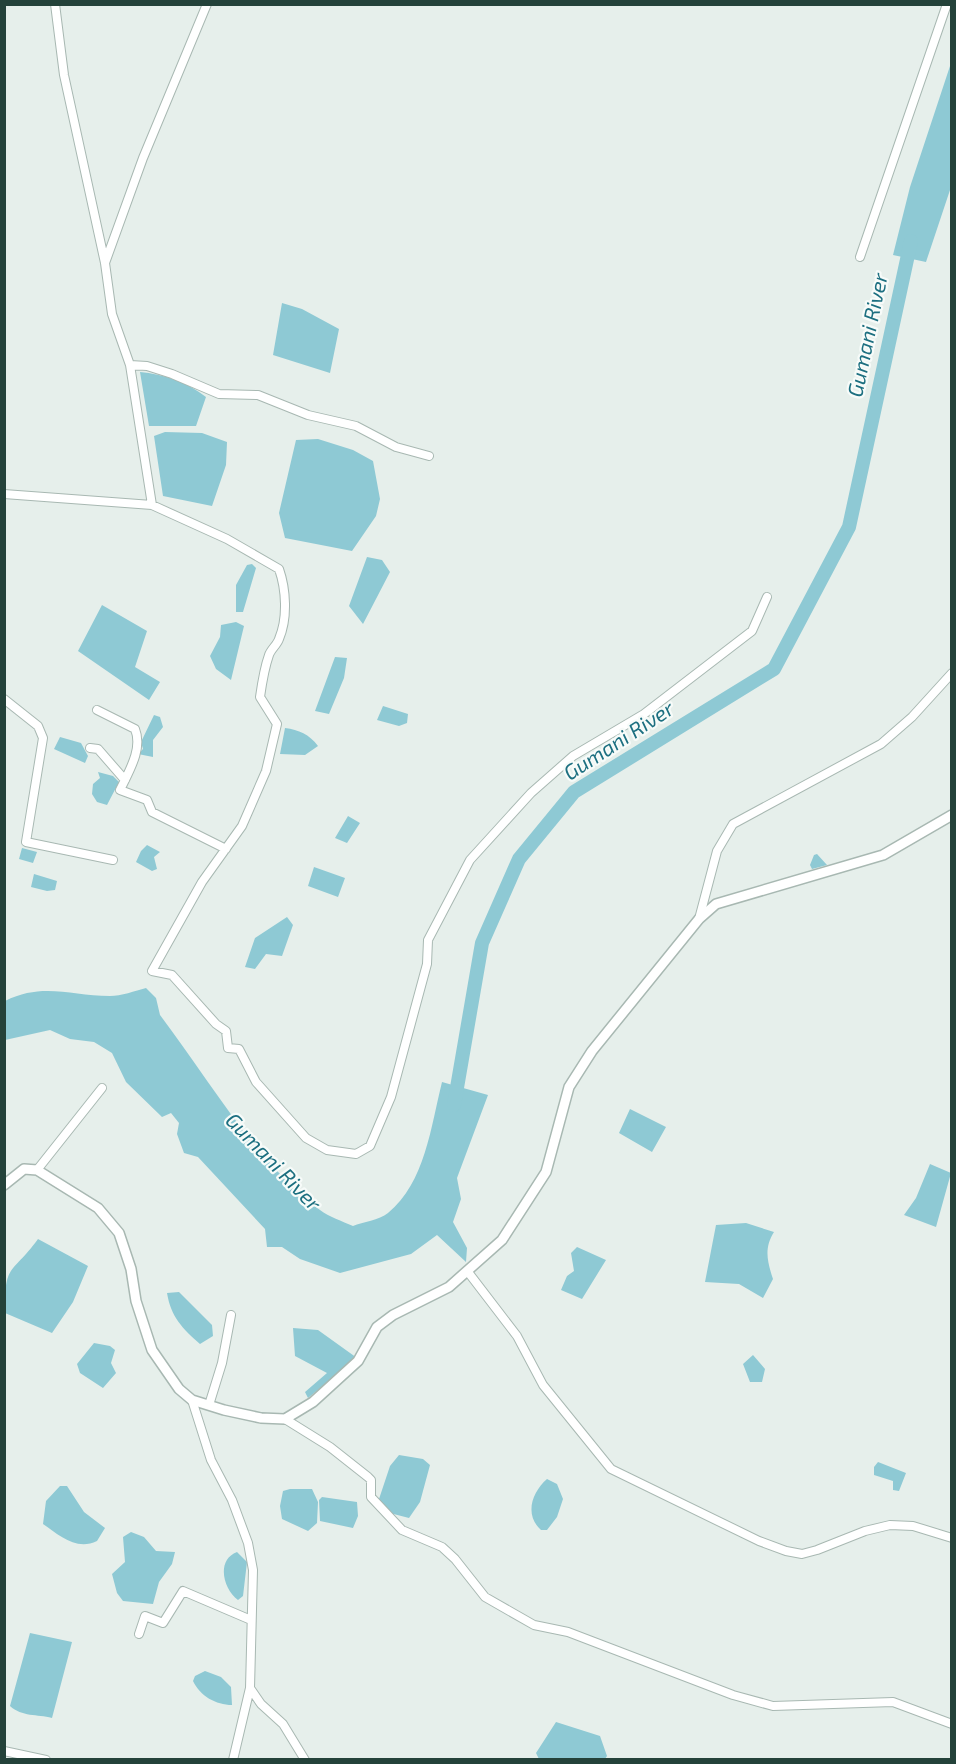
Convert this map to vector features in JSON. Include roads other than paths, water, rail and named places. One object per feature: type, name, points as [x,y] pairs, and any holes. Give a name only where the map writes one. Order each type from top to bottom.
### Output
[{"type":"street","points":[[55,4],[64,75],[105,263],[112,314],[130,365],[152,505]]},
{"type":"street","points":[[105,263],[143,158],[207,4]]},
{"type":"street","points":[[860,257],[947,4]]},
{"type":"street","points":[[130,365],[147,366],[164,371],[219,394],[258,395],[308,415],[356,426],[396,447],[429,456]]},
{"type":"street","points":[[4,494],[152,505],[279,569],[285,586],[284,613],[279,639],[270,652],[260,697],[277,724],[266,771],[242,826],[202,882],[152,971],[172,975],[216,1024],[226,1030],[228,1048],[239,1049],[256,1082],[306,1138],[327,1150],[356,1154],[370,1146],[391,1097],[427,964],[428,940],[470,860],[531,793],[573,756],[644,714],[752,631],[767,597]]},
{"type":"street","points":[[699,919],[717,851],[733,825],[881,744],[912,717],[951,673]]},
{"type":"street","points":[[4,699],[38,726],[43,738],[26,842],[113,860]]},
{"type":"street","points":[[97,710],[135,729],[139,739],[134,760],[120,790],[147,800],[152,812],[226,849]]},
{"type":"street","points":[[90,748],[98,749],[125,780]]},
{"type":"street","points":[[285,1419],[313,1402],[358,1361],[377,1328],[385,1321],[448,1287],[468,1272],[502,1240],[546,1172],[569,1086],[592,1051],[699,919],[716,904],[883,855],[949,820]]},
{"type":"street","points":[[38,1170],[102,1088]]},
{"type":"street","points":[[4,1185],[24,1168],[38,1170],[98,1209],[119,1233],[131,1269],[136,1301],[152,1350],[179,1389],[192,1400],[209,1405],[261,1418],[285,1419],[330,1447],[368,1477],[371,1497],[395,1524],[442,1547],[455,1559],[484,1597],[534,1625],[568,1632],[733,1695],[773,1706],[858,1701],[893,1702],[951,1724]]},
{"type":"street","points":[[468,1272],[517,1336],[543,1385],[611,1469],[759,1541],[786,1551],[802,1554],[865,1531],[890,1525],[913,1526],[951,1538]]},
{"type":"street","points":[[209,1405],[222,1363],[231,1315]]},
{"type":"street","points":[[192,1400],[211,1460],[232,1500],[248,1543],[253,1570],[250,1688],[233,1760]]},
{"type":"street","points":[[139,1634],[145,1616],[163,1623],[183,1591],[251,1620]]},
{"type":"street","points":[[250,1688],[261,1704],[283,1724],[305,1760]]},
{"type":"street","points":[[4,1751],[46,1760]]},
{"type":"water","points":[[951,63],[951,187],[926,262],[893,255],[910,187]]},
{"type":"water","points":[[282,303],[302,309],[339,329],[330,373],[273,355]]},
{"type":"water","points":[[140,372],[174,380],[206,397],[196,426],[149,426]]},
{"type":"water","points":[[165,432],[202,433],[227,442],[226,465],[212,506],[163,496],[154,436]]},
{"type":"water","points":[[318,439],[353,450],[373,461],[380,499],[376,516],[352,551],[285,538],[279,513],[296,440]]},
{"type":"water","points":[[367,557],[382,560],[390,572],[363,624],[349,606]]},
{"type":"water","points":[[252,564],[256,568],[243,612],[236,612],[236,585],[247,565]]},
{"type":"water","points":[[102,605],[147,631],[135,667],[160,682],[149,700],[78,651]]},
{"type":"water","points":[[236,622],[244,626],[231,680],[216,669],[210,656],[220,637],[221,625]]},
{"type":"water","points":[[335,657],[347,658],[344,678],[329,714],[315,711]]},
{"type":"water","points":[[383,706],[408,714],[407,723],[399,726],[377,720]]},
{"type":"water","points":[[154,715],[160,717],[163,727],[153,740],[153,757],[138,754],[143,749],[141,742]]},
{"type":"water","points":[[285,728],[303,733],[318,746],[305,755],[280,754]]},
{"type":"water","points":[[60,737],[81,743],[88,756],[85,763],[54,749]]},
{"type":"water","points":[[98,772],[113,776],[119,782],[107,805],[97,802],[92,794],[93,784],[100,778]]},
{"type":"water","points":[[348,816],[360,823],[347,843],[335,838]]},
{"type":"water","points":[[147,845],[160,852],[154,857],[157,869],[152,871],[136,862]]},
{"type":"water","points":[[22,848],[37,852],[33,863],[19,859]]},
{"type":"water","points":[[817,854],[827,865],[812,869],[810,865],[814,855]]},
{"type":"water","points":[[314,867],[345,878],[338,897],[308,886]]},
{"type":"water","points":[[34,874],[57,881],[55,890],[47,891],[31,887]]},
{"type":"water","points":[[287,917],[293,925],[282,956],[266,954],[255,969],[245,967],[255,938]]},
{"type":"water","points":[[146,988],[156,998],[160,1015],[254,1144],[297,1191],[331,1217],[353,1226],[388,1213],[410,1186],[425,1153],[442,1082],[488,1095],[457,1178],[461,1199],[453,1222],[467,1248],[466,1262],[437,1235],[411,1254],[340,1273],[300,1259],[282,1247],[267,1247],[265,1229],[198,1157],[184,1153],[177,1134],[179,1123],[171,1113],[162,1117],[126,1082],[112,1053],[94,1042],[70,1039],[50,1030],[5,1040],[5,1001],[19,995],[57,991],[114,996]]},
{"type":"water","points":[[630,1109],[666,1127],[652,1152],[619,1133]]},
{"type":"water","points":[[930,1164],[951,1173],[936,1227],[904,1215],[916,1198]]},
{"type":"water","points":[[746,1223],[774,1232],[769,1244],[768,1255],[773,1279],[763,1298],[739,1284],[705,1282],[716,1225]]},
{"type":"water","points":[[38,1239],[88,1266],[73,1302],[52,1333],[5,1313],[6,1285],[11,1270]]},
{"type":"water","points":[[577,1247],[606,1260],[582,1299],[561,1290],[567,1276],[574,1271],[571,1253]]},
{"type":"water","points":[[179,1292],[212,1325],[213,1336],[200,1344],[183,1327],[171,1309],[167,1293]]},
{"type":"water","points":[[293,1328],[318,1330],[357,1358],[308,1398],[305,1392],[327,1373],[295,1356]]},
{"type":"water","points":[[94,1343],[110,1346],[115,1350],[111,1363],[116,1373],[103,1388],[80,1373],[77,1364]]},
{"type":"water","points":[[753,1355],[765,1369],[762,1382],[750,1382],[743,1364]]},
{"type":"water","points":[[399,1455],[423,1459],[430,1465],[420,1502],[409,1518],[382,1511],[378,1502],[390,1466]]},
{"type":"water","points":[[878,1462],[906,1473],[899,1491],[893,1490],[893,1481],[874,1475],[874,1467]]},
{"type":"water","points":[[547,1479],[557,1484],[563,1499],[557,1517],[547,1530],[541,1530],[531,1511],[537,1490]]},
{"type":"water","points":[[60,1486],[67,1486],[84,1512],[105,1528],[97,1541],[89,1544],[75,1543],[43,1524],[46,1501]]},
{"type":"water","points":[[312,1489],[318,1502],[317,1523],[308,1531],[282,1519],[280,1506],[283,1491]]},
{"type":"water","points":[[322,1497],[357,1502],[358,1516],[353,1528],[320,1521],[319,1500]]},
{"type":"water","points":[[131,1532],[144,1537],[156,1551],[175,1552],[172,1564],[159,1582],[153,1604],[123,1601],[117,1593],[112,1574],[125,1562],[123,1537]]},
{"type":"water","points":[[237,1552],[247,1562],[243,1596],[238,1600],[229,1589],[224,1575],[226,1561]]},
{"type":"water","points":[[30,1633],[72,1642],[52,1718],[25,1714],[10,1706]]},
{"type":"water","points":[[205,1671],[221,1677],[231,1687],[232,1705],[209,1699],[196,1686],[193,1681],[195,1676]]},
{"type":"water","points":[[556,1722],[600,1736],[607,1756],[605,1759],[539,1759],[536,1753]]},
{"type":"waterway","name":"Gumani River","points":[[454,1105],[482,943],[519,859],[574,792],[774,669],[849,527],[911,241]]}]
